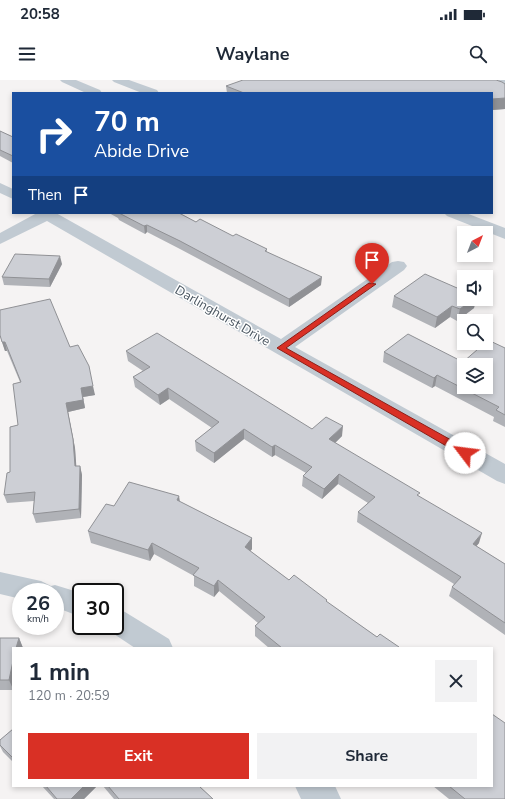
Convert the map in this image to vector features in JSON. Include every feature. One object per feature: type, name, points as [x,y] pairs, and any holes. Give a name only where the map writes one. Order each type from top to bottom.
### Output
[{"type":"street","points":[[66,80],[94,92]]},
{"type":"street","points":[[118,80],[150,92]]},
{"type":"street","points":[[0,188],[12,194]]},
{"type":"street","points":[[0,239],[46,214]]},
{"type":"street","name":"Darlinghurst Drive","points":[[46,214],[505,475]]},
{"type":"street","points":[[454,214],[504,234]]},
{"type":"street","points":[[491,214],[497,219],[504,234]]},
{"type":"street","points":[[281,348],[398,266]]},
{"type":"street","points":[[0,583],[12,586]]},
{"type":"street","points":[[124,626],[157,647]]},
{"type":"street","points":[[312,787],[325,799]]},
{"type":"building","points":[[243,80],[496,80],[505,84],[505,98],[493,99],[493,92],[241,92],[226,86]]},
{"type":"building","points":[[0,131],[12,137],[12,156],[0,150]]},
{"type":"building","points":[[121,214],[181,214],[196,222],[200,219],[233,236],[236,234],[267,249],[265,251],[322,277],[289,299],[180,241],[147,225],[144,226]]},
{"type":"building","points":[[15,254],[60,256],[49,279],[2,277]]},
{"type":"building","points":[[425,274],[457,288],[457,306],[464,306],[460,309],[452,306],[437,317],[394,296]]},
{"type":"building","points":[[50,299],[70,347],[78,345],[89,366],[93,386],[81,388],[83,400],[66,403],[73,439],[75,466],[80,466],[79,509],[33,514],[35,492],[4,495],[7,473],[10,472],[10,427],[18,425],[13,384],[21,382],[5,342],[2,342],[0,335],[0,310]]},
{"type":"building","points":[[157,333],[312,429],[326,417],[343,426],[329,439],[420,493],[417,495],[482,533],[473,544],[505,564],[505,623],[452,587],[461,577],[358,512],[375,497],[339,474],[324,489],[303,476],[312,467],[275,445],[272,447],[244,429],[214,453],[195,441],[219,422],[168,388],[158,395],[133,377],[150,367],[126,351]]},
{"type":"building","points":[[408,334],[457,359],[457,385],[437,375],[434,378],[384,352]]},
{"type":"building","points":[[493,342],[505,348],[505,415],[496,410],[499,407],[474,394],[493,394],[493,358],[468,358],[477,350],[493,350]]},
{"type":"building","points":[[129,482],[179,496],[177,500],[252,538],[245,547],[289,580],[294,575],[327,600],[326,601],[377,637],[380,634],[399,647],[281,647],[255,626],[265,617],[218,580],[214,586],[193,575],[199,568],[152,543],[148,550],[88,531],[106,504],[114,506]]},
{"type":"building","points":[[0,638],[19,638],[16,647],[12,647],[12,666],[9,680],[0,680]]},
{"type":"building","points":[[493,715],[505,723],[505,799],[465,799],[450,787],[493,787]]},
{"type":"building","points":[[12,730],[12,757],[0,745],[0,740]]},
{"type":"building","points":[[47,787],[83,787],[71,799],[57,799]]},
{"type":"building","points":[[109,787],[200,787],[213,799],[119,799]]},
{"type":"route","points":[[372,284],[281,348],[465,453]]}]
